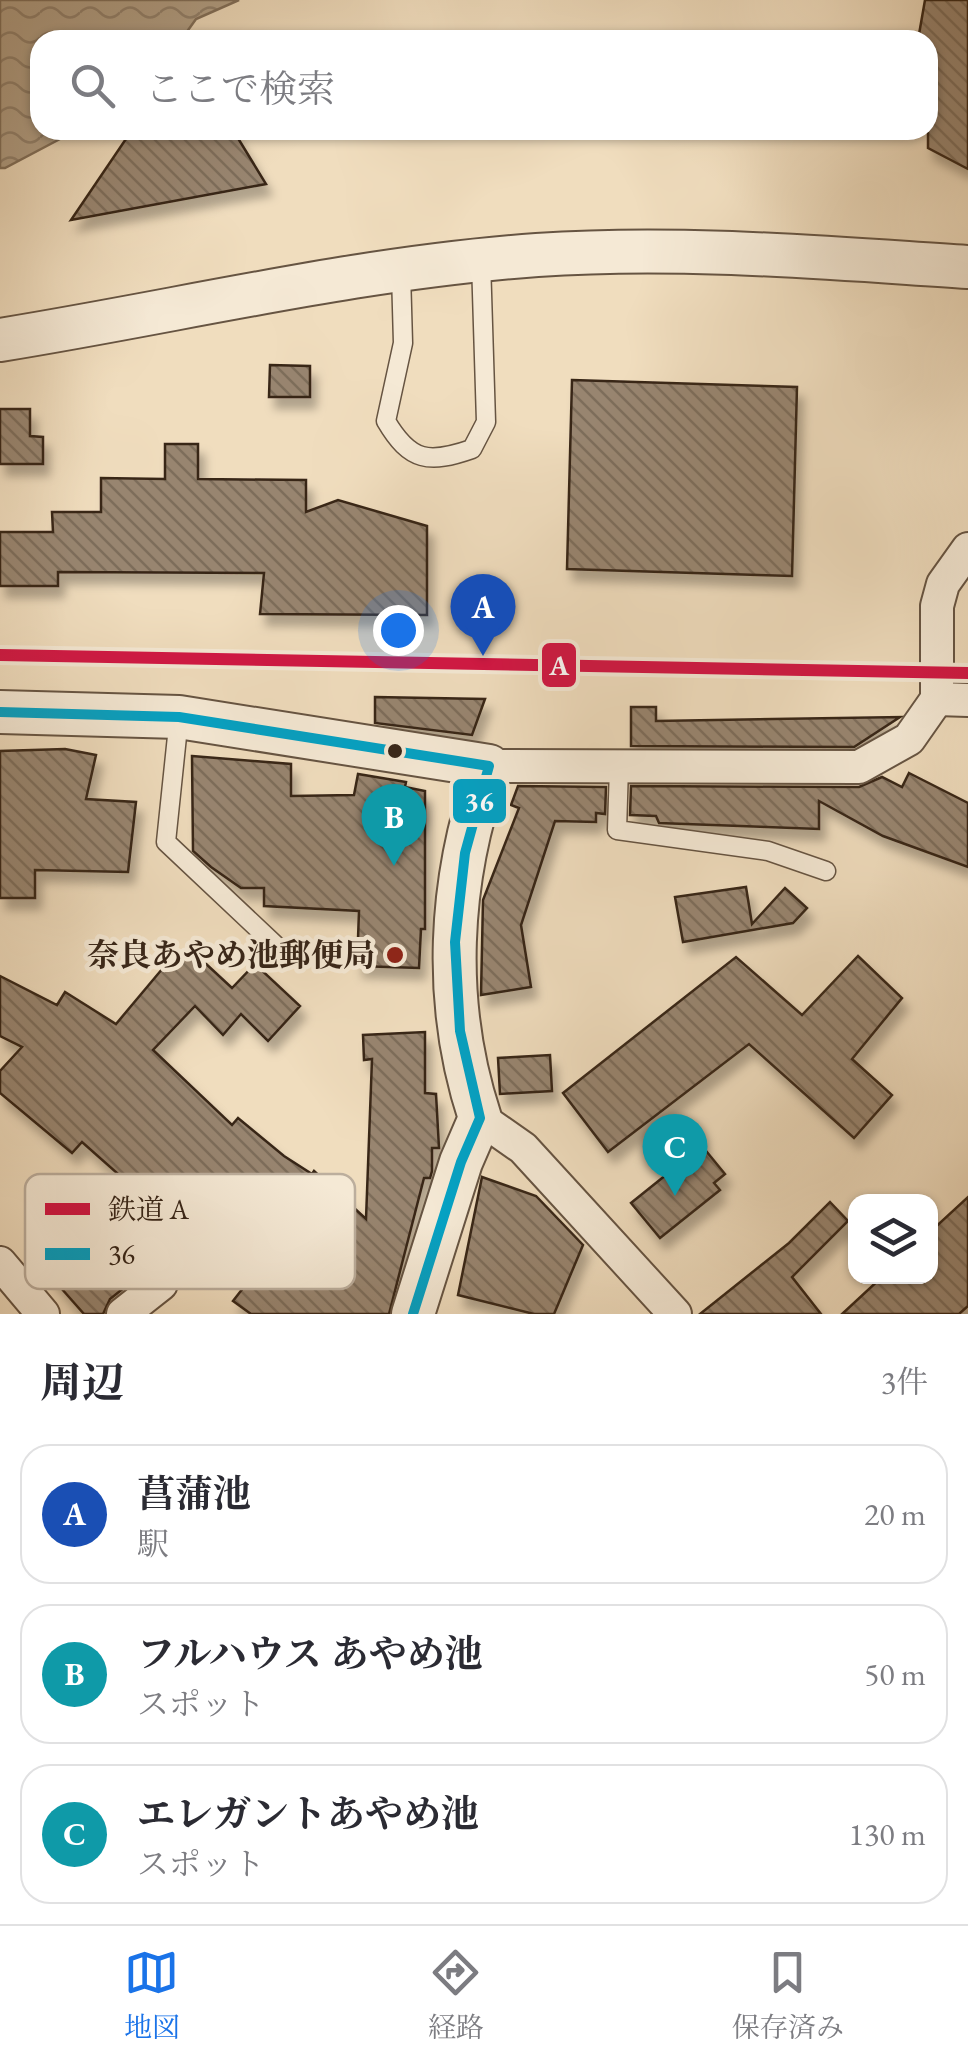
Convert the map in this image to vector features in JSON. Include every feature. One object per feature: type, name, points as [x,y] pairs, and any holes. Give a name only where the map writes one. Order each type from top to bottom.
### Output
[{"type":"street","points":[[0,340],[351,275],[400,273],[540,255],[781,256],[968,268]]},
{"type":"street","points":[[0,712],[179,717],[489,766],[859,767],[909,740],[952,700],[937,606],[943,584],[968,549]]},
{"type":"street","points":[[489,766],[466,829],[452,946],[466,1077],[480,1118],[522,1148],[675,1314]]},
{"type":"street","points":[[413,1314],[461,1162],[480,1118]]},
{"type":"street","points":[[0,1264],[43,1314]]},
{"type":"street","points":[[123,1314],[155,1289]]},
{"type":"lane","points":[[400,273],[403,343],[386,421],[401,448],[438,461],[472,449],[486,422],[480,261]]},
{"type":"lane","points":[[179,717],[166,842],[288,956]]},
{"type":"lane","points":[[619,767],[617,830],[661,840],[768,850],[826,872]]},
{"type":"water","points":[[0,0],[239,0],[196,19],[188,30],[30,30],[30,140],[58,140],[0,168]]},
{"type":"building","points":[[925,0],[968,0],[968,169],[928,148],[928,140],[938,140],[938,30],[920,30]]},
{"type":"building","points":[[125,140],[239,140],[266,184],[71,220]]},
{"type":"building","points":[[270,365],[310,366],[310,397],[269,397]]},
{"type":"building","points":[[572,380],[797,387],[792,576],[567,569]]},
{"type":"building","points":[[0,409],[30,409],[30,436],[43,437],[43,464],[0,464]]},
{"type":"building","points":[[165,444],[198,444],[198,479],[306,480],[306,512],[338,500],[427,526],[427,615],[260,614],[264,573],[58,572],[58,586],[0,586],[0,532],[53,532],[52,512],[101,512],[101,478],[165,479]]},
{"type":"building","points":[[375,697],[485,699],[472,735],[375,723]]},
{"type":"building","points":[[631,707],[656,707],[656,721],[900,717],[854,747],[631,746]]},
{"type":"building","points":[[65,749],[96,755],[86,799],[136,802],[128,872],[35,870],[35,898],[0,898],[0,751]]},
{"type":"building","points":[[192,756],[291,764],[291,796],[354,795],[358,774],[406,782],[405,787],[425,791],[425,929],[421,929],[419,968],[357,966],[359,911],[264,906],[264,888],[241,888],[193,851]]},
{"type":"building","points":[[909,773],[968,803],[968,867],[883,836],[819,801],[819,829],[659,823],[656,816],[630,815],[631,786],[859,787],[882,777],[902,787]]},
{"type":"building","points":[[518,786],[606,787],[605,814],[596,813],[596,822],[555,821],[521,925],[531,987],[481,995],[483,900],[519,808],[511,805]]},
{"type":"building","points":[[746,887],[752,924],[785,888],[807,908],[793,923],[683,942],[675,897]]},
{"type":"building","points":[[191,950],[232,988],[255,964],[300,1006],[268,1041],[241,1014],[223,1035],[195,1006],[153,1050],[232,1125],[238,1118],[312,1174],[118,1174],[82,1142],[72,1153],[0,1093],[0,1071],[22,1047],[0,1036],[0,976],[57,1005],[65,992],[116,1024],[168,962],[173,967]]},
{"type":"building","points":[[858,956],[902,998],[852,1059],[892,1095],[854,1138],[749,1044],[608,1152],[563,1093],[736,957],[802,1015]]},
{"type":"building","points":[[425,1032],[425,1093],[436,1094],[439,1148],[432,1148],[432,1171],[430,1178],[424,1178],[389,1314],[251,1314],[233,1301],[242,1289],[355,1289],[355,1209],[366,1219],[372,1059],[364,1060],[363,1035]]},
{"type":"building","points":[[550,1055],[552,1091],[500,1094],[498,1058]]},
{"type":"building","points":[[702,1146],[725,1174],[714,1183],[720,1190],[660,1238],[631,1203]]},
{"type":"building","points":[[482,1177],[536,1196],[583,1245],[554,1314],[534,1314],[458,1295]]},
{"type":"building","points":[[968,1197],[968,1306],[959,1314],[842,1314],[874,1284],[938,1284],[938,1225]]},
{"type":"building","points":[[830,1202],[848,1221],[792,1277],[821,1314],[700,1314],[789,1243]]},
{"type":"building","points":[[62,1289],[122,1289],[110,1299],[103,1314],[84,1314]]},
{"type":"rail line","name":"A","points":[[0,655],[968,673]]},
{"type":"transit line","name":"36","points":[[0,712],[179,717],[489,766],[465,853],[455,942],[460,1031],[480,1118],[461,1162],[413,1314]]},
{"type":"place","name":"菖蒲池","points":[[483,656]]},
{"type":"place","name":"フルハウス あやめ池","points":[[394,866]]},
{"type":"place","name":"奈良あやめ池郵便局","points":[[395,955]]},
{"type":"place","name":"エレガントあやめ池","points":[[675,1196]]}]
